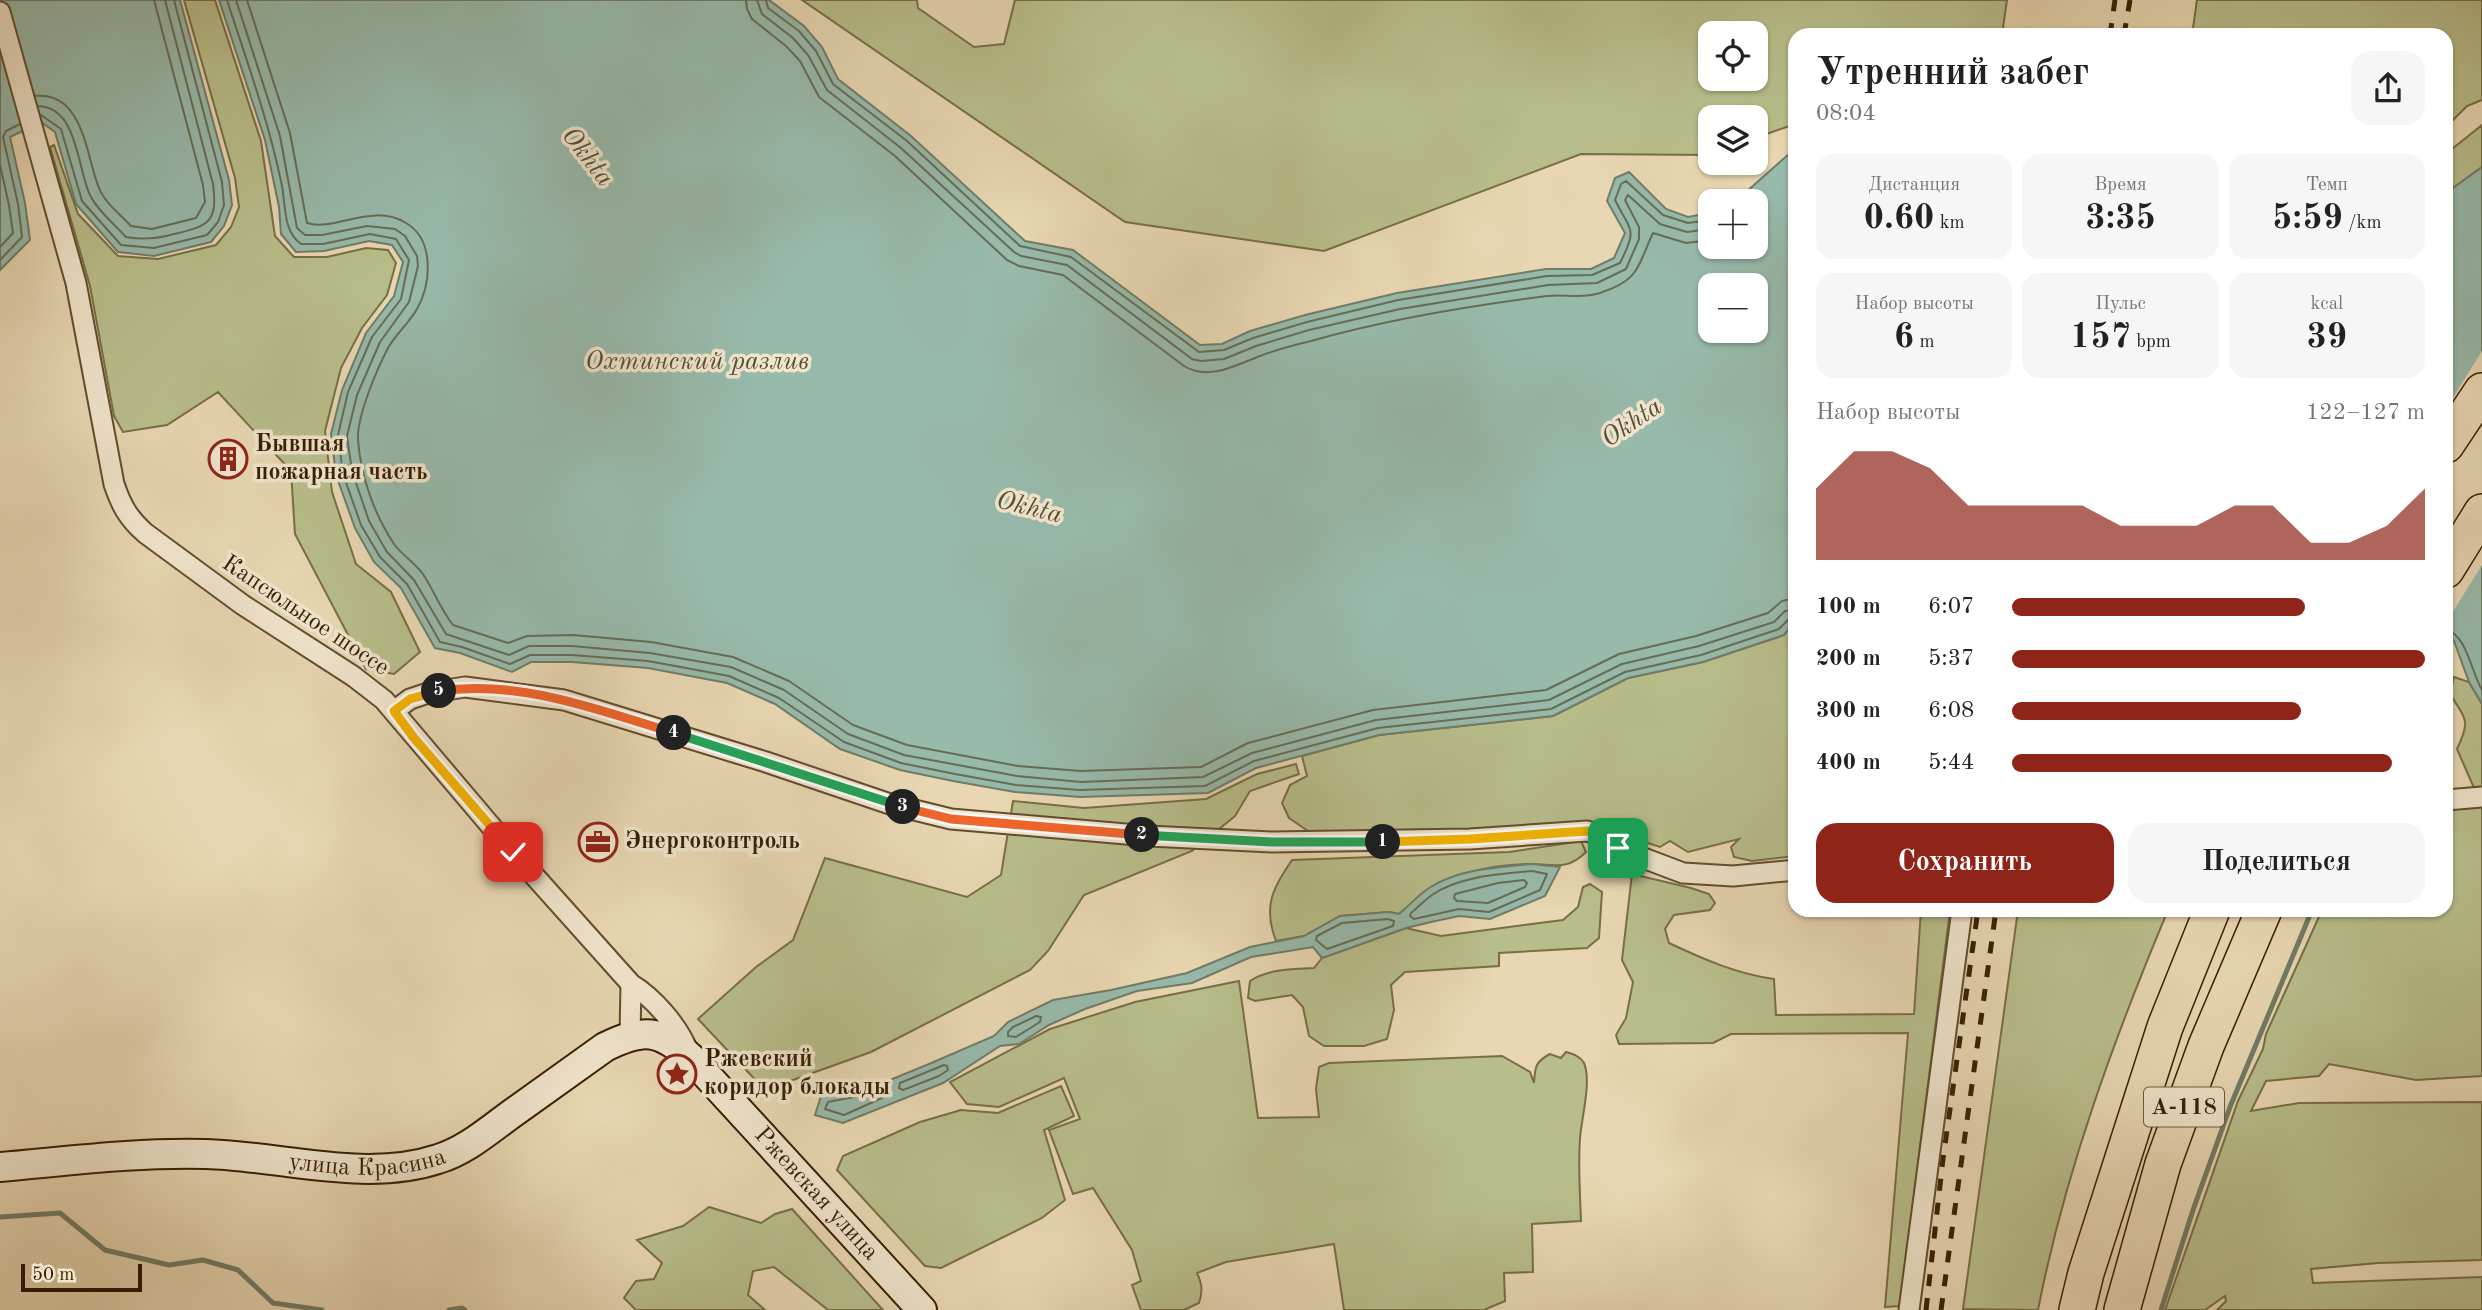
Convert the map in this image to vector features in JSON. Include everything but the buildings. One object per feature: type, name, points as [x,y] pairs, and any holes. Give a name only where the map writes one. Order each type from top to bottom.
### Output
[{"type":"highway","points":[[2453,434],[2482,391]]},
{"type":"highway","points":[[2453,559],[2482,512]]},
{"type":"highway","name":"А-118","points":[[2077,1310],[2086,1273],[2165,1027],[2209,917]]},
{"type":"highway","name":"А-118","points":[[2122,1310],[2163,1164],[2206,1046],[2261,917]]},
{"type":"main road","points":[[630,1035],[662,1037],[691,1058]]},
{"type":"main road","name":"улица Красина","points":[[0,1167],[151,1154],[197,1154],[351,1168],[417,1165],[441,1159],[469,1144],[605,1047],[630,1035]]},
{"type":"main road","name":"Ржевская улица","points":[[691,1058],[922,1310]]},
{"type":"street","name":"Капсюльное шоссе","points":[[0,12],[76,283],[114,484],[122,507],[131,521],[145,533],[243,605],[353,676],[394,711],[410,699],[465,687],[564,700],[766,762],[890,804],[951,819],[1149,836],[1272,842],[1470,839],[1587,831],[1609,838],[1618,848],[1683,873],[1733,876],[1788,871]]},
{"type":"street","name":"Ржевская улица","points":[[394,711],[495,831],[631,984],[643,992],[683,1038],[691,1058]]},
{"type":"street","points":[[2453,799],[2482,797]]},
{"type":"street","points":[[1909,1310],[1961,917]]},
{"type":"street","points":[[630,1035],[631,984]]},
{"type":"green space","points":[[184,0],[215,0],[261,141],[275,236],[294,257],[327,257],[366,248],[388,250],[396,263],[387,295],[362,328],[341,368],[325,431],[332,492],[356,564],[391,592],[420,652],[394,674],[366,669],[295,534],[291,471],[218,392],[167,425],[123,432],[114,416],[90,286],[50,147],[54,145],[78,214],[118,256],[158,259],[216,245],[231,227],[239,207],[235,178]]},
{"type":"green space","points":[[802,0],[917,0],[918,8],[974,47],[1004,44],[1015,0],[2007,0],[2003,28],[1788,28],[1788,126],[1768,133],[1768,105],[1698,105],[1698,155],[1581,154],[1324,251],[1125,222]]},
{"type":"green space","points":[[2197,0],[2482,0],[2482,100],[2467,106],[2453,120],[2453,28],[2193,28]]},
{"type":"green space","points":[[2482,125],[2482,167],[2453,189],[2453,148]]},
{"type":"green space","points":[[1788,630],[1788,857],[1752,861],[1734,857],[1731,847],[1739,839],[1688,852],[1670,841],[1660,847],[1598,827],[1571,824],[1317,837],[1289,818],[1282,803],[1290,785],[1307,776],[1302,756],[1379,735],[1553,716],[1628,678],[1703,662],[1784,635]]},
{"type":"green space","points":[[2454,677],[2469,682],[2482,704],[2482,787],[2474,788],[2457,749],[2464,732],[2465,720],[2453,699]]},
{"type":"green space","points":[[1296,764],[1299,774],[1250,791],[1235,816],[1192,851],[1084,895],[1048,951],[1030,970],[871,1052],[765,1090],[698,1019],[756,967],[793,940],[825,858],[967,897],[1001,875],[1013,801],[1084,808],[1206,799],[1257,774]]},
{"type":"green space","points":[[2482,807],[2482,1076],[2416,1080],[2329,1064],[2319,1076],[2266,1081],[2251,1111],[2299,1103],[2482,1102],[2482,1260],[2378,1263],[2311,1269],[2313,1283],[2482,1277],[2482,1310],[2217,1310],[2226,1301],[2225,1296],[2205,1310],[2165,1310],[2238,1101],[2319,917],[2453,917],[2453,809]]},
{"type":"green space","points":[[1581,841],[1586,852],[1573,862],[1560,865],[1505,866],[1462,874],[1436,886],[1399,914],[1389,912],[1340,916],[1304,936],[1276,941],[1272,929],[1272,899],[1279,880],[1292,860],[1509,852]]},
{"type":"green space","points":[[1632,874],[1709,894],[1715,903],[1710,910],[1674,915],[1665,929],[1669,943],[1733,970],[1774,979],[1776,1015],[1914,1014],[1921,917],[1949,917],[1900,1306],[1885,1307],[1908,1033],[1731,1034],[1713,1043],[1619,1044],[1616,1035],[1626,1018],[1633,982],[1622,960]]},
{"type":"green space","points":[[1590,884],[1602,892],[1599,938],[1587,948],[1499,953],[1499,966],[1405,972],[1391,985],[1394,1010],[1387,1039],[1364,1046],[1324,1046],[1309,1036],[1303,1007],[1292,995],[1255,1001],[1248,998],[1250,981],[1257,977],[1281,970],[1314,968],[1322,958],[1406,928],[1441,936],[1563,920],[1578,907],[1583,887]]},
{"type":"green space","points":[[2017,917],[2165,917],[2093,1107],[2062,1207],[2038,1310],[1963,1309]]},
{"type":"green space","points":[[1239,981],[1258,1118],[1319,1117],[1316,1089],[1319,1067],[1329,1063],[1502,1056],[1530,1072],[1534,1083],[1537,1066],[1550,1054],[1561,1058],[1566,1052],[1578,1057],[1584,1063],[1587,1080],[1579,1149],[1581,1221],[1532,1224],[1533,1272],[1504,1273],[1505,1301],[1484,1310],[1344,1310],[1334,1244],[1226,1262],[1197,1273],[1201,1288],[1199,1303],[1184,1310],[1141,1310],[1132,1285],[1141,1281],[1132,1250],[1093,1188],[1073,1194],[1049,1130],[1080,1119],[1064,1078],[999,1107],[967,1104],[950,1082],[1050,1029],[1135,1002]]},
{"type":"green space","points":[[1061,1086],[1074,1116],[1044,1130],[1065,1200],[1042,1218],[941,1268],[925,1266],[837,1170],[843,1156],[920,1122],[961,1110],[998,1113]]},
{"type":"green space","points":[[709,1207],[761,1223],[775,1214],[792,1209],[883,1310],[828,1310],[774,1267],[753,1271],[748,1295],[765,1310],[636,1310],[624,1298],[636,1281],[654,1279],[662,1263],[637,1240],[683,1226]]},
{"type":"water","points":[[0,0],[180,0],[229,180],[232,205],[224,226],[211,242],[154,256],[118,252],[76,204],[55,132],[41,122],[10,137],[25,203],[30,240],[0,270]]},
{"type":"water","name":"Охтинский разлив","points":[[219,0],[769,0],[804,26],[822,47],[838,79],[911,136],[1025,241],[1073,250],[1200,345],[1222,344],[1250,331],[1397,293],[1546,269],[1591,269],[1614,258],[1625,233],[1607,201],[1615,178],[1629,172],[1666,209],[1688,217],[1698,215],[1698,259],[1768,259],[1768,189],[1750,189],[1788,155],[1788,630],[1784,635],[1703,662],[1628,678],[1553,716],[1379,735],[1256,768],[1208,793],[1080,797],[1015,792],[900,770],[840,749],[775,704],[727,683],[648,668],[572,662],[531,662],[512,672],[460,653],[435,648],[401,588],[374,562],[355,528],[336,475],[331,434],[342,390],[366,333],[394,296],[403,262],[392,245],[369,241],[324,251],[296,252],[281,234],[279,207],[265,140]]},
{"type":"water","points":[[2482,167],[2482,704],[2469,682],[2453,640],[2453,188]]},
{"type":"water","points":[[1532,864],[1560,867],[1545,896],[1490,919],[1459,916],[1431,922],[1406,928],[1322,958],[1313,947],[1251,957],[1192,983],[1137,991],[1085,1009],[1049,1025],[1019,1044],[1000,1046],[943,1083],[843,1123],[815,1115],[821,1096],[873,1087],[929,1064],[994,1036],[1008,1022],[1053,1000],[1187,973],[1250,947],[1304,936],[1340,916],[1389,912],[1399,914],[1425,891],[1453,877],[1479,870]]},
{"type":"pier","points":[[2482,351],[2482,565],[2453,611],[2453,397]]},
{"type":"waterway","points":[[2161,1310],[2230,1107],[2309,917]]},
{"type":"waterway","points":[[0,1217],[60,1213],[105,1250],[169,1265],[203,1260],[238,1270],[273,1303],[322,1310]]},
{"type":"waterway","points":[[449,1310],[465,1310]]},
{"type":"railway","points":[[2111,28],[2115,0]]},
{"type":"railway","points":[[2125,28],[2130,0]]},
{"type":"railway","points":[[1926,1310],[1943,1159],[1977,917]]},
{"type":"railway","points":[[1941,1310],[1995,917]]},
{"type":"place","name":"Бывшая пожарная часть","points":[[228,459]]},
{"type":"place","name":"Энергоконтроль","points":[[598,842]]},
{"type":"place","name":"Ржевский коридор блокады","points":[[677,1074]]},
{"type":"route","points":[[513,852],[414,738],[394,711],[410,699],[465,687],[564,700],[766,762],[890,804],[951,819],[1149,836],[1272,842],[1470,839],[1587,831],[1609,838],[1618,848]]},
{"type":"water label","name":"Okhta","points":[[587,157]]},
{"type":"water label","name":"Okhta","points":[[1632,423]]},
{"type":"water label","name":"Okhta","points":[[1029,508]]}]
